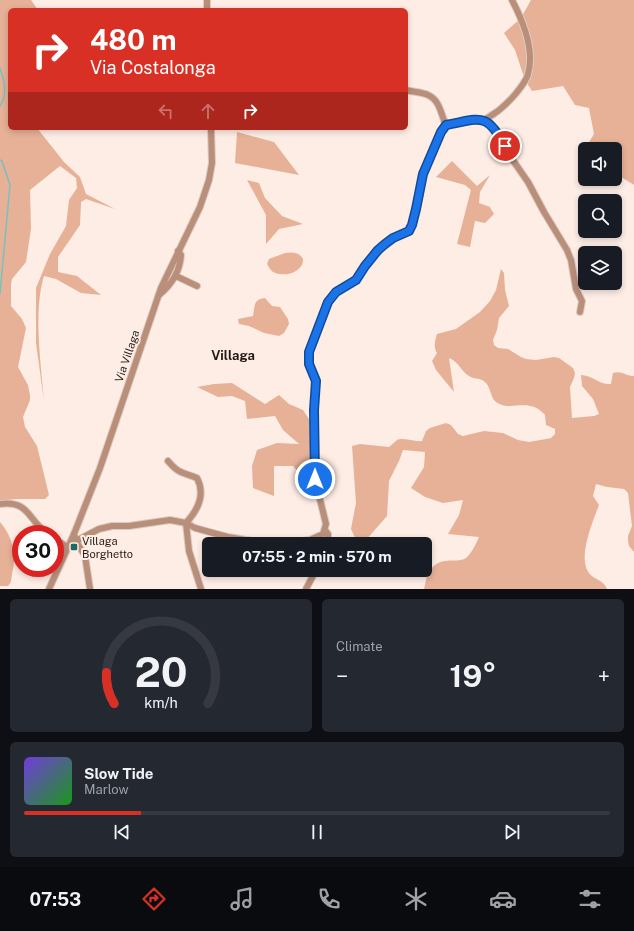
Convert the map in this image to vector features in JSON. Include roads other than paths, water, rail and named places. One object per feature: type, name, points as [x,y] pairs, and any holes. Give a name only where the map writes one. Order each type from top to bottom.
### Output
[{"type":"street","points":[[484,120],[496,113],[512,98],[528,75],[531,57],[519,13],[512,0]]},
{"type":"street","points":[[408,90],[430,96],[435,100],[446,125]]},
{"type":"street","points":[[76,542],[99,529],[112,526],[129,526],[170,520],[186,523],[195,528],[228,537],[266,543],[281,544],[310,540],[323,534],[326,524],[315,479],[314,410],[316,381],[309,364],[309,352],[328,302],[336,292],[356,280],[365,266],[385,244],[393,238],[409,231],[416,209],[423,174],[441,132],[446,125],[484,120],[489,123],[499,135],[510,156],[528,182],[567,250],[571,260],[576,289],[582,301],[580,312]]},
{"type":"street","name":"Via Villaga","points":[[49,589],[74,534],[100,468],[158,296],[200,207],[209,180],[212,163],[211,130]]},
{"type":"street","points":[[158,296],[167,288],[176,276],[181,262],[181,255],[178,251]]},
{"type":"street","points":[[176,276],[197,286]]},
{"type":"street","points":[[168,461],[181,473],[197,478],[200,484],[201,494],[199,506],[186,523],[189,551],[201,589]]},
{"type":"street","points":[[0,504],[15,504],[22,507],[38,525]]},
{"type":"street","points":[[325,530],[328,537]]},
{"type":"street","points":[[74,534],[76,542],[85,556],[90,589]]},
{"type":"street","points":[[306,589],[312,577]]},
{"type":"waterway","points":[[0,68],[5,92],[0,106]]},
{"type":"waterway","points":[[0,160],[2,161],[10,185],[0,294]]},
{"type":"place","name":"Villaga Borghetto","points":[[74,547]]},
{"type":"district","name":"Villaga","points":[[233,355]]}]
